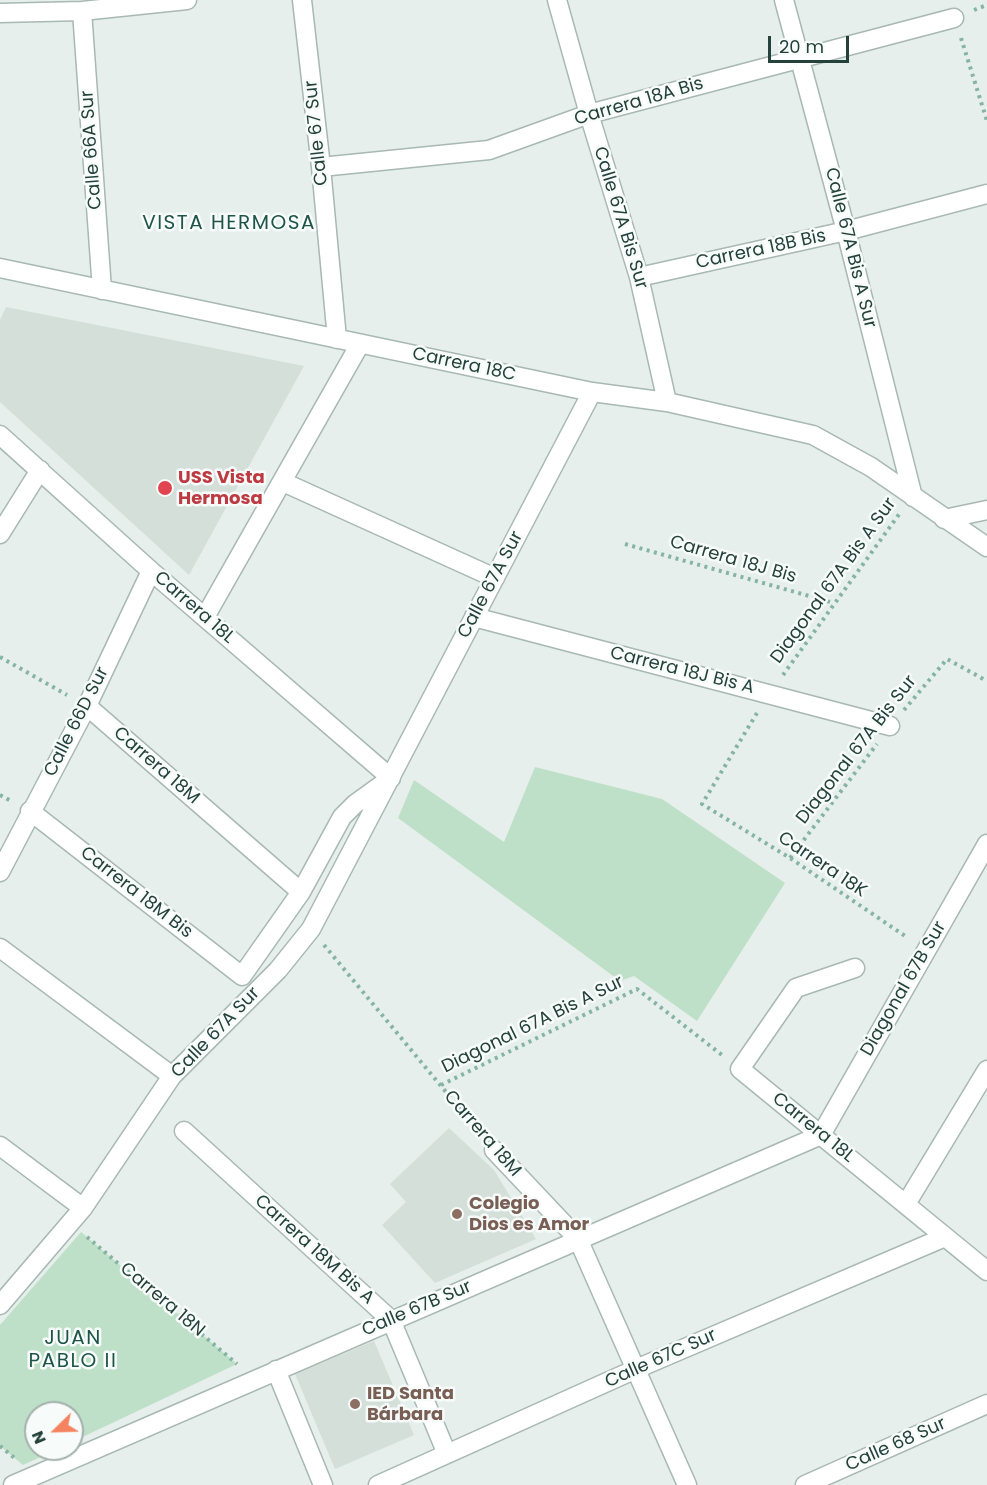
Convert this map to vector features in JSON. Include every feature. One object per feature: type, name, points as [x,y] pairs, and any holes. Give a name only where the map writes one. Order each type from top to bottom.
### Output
[{"type":"street","points":[[0,13],[82,10],[187,0]]},
{"type":"street","name":"Calle 67 Sur","points":[[302,0],[337,339]]},
{"type":"street","name":"Calle 67A Bis Sur","points":[[558,0],[589,114],[639,277],[667,402]]},
{"type":"street","name":"Calle 67A Bis A Sur","points":[[784,0],[846,231],[912,497]]},
{"type":"street","name":"Calle 66A Sur","points":[[82,10],[102,290]]},
{"type":"street","name":"Carrera 18A Bis","points":[[321,167],[489,150],[589,114],[954,18]]},
{"type":"street","name":"Carrera 18B Bis","points":[[639,277],[846,231],[987,194]]},
{"type":"street","name":"Carrera 18C","points":[[0,268],[592,392],[667,402],[813,435],[871,467],[987,547]]},
{"type":"street","points":[[205,617],[360,344]]},
{"type":"street","name":"Calle 67A Sur","points":[[0,1305],[83,1208],[172,1076],[278,970],[311,929],[592,392]]},
{"type":"street","name":"Carrera 18L","points":[[0,435],[151,571],[391,778]]},
{"type":"street","points":[[0,534],[40,470]]},
{"type":"street","points":[[283,482],[495,578]]},
{"type":"street","points":[[945,519],[987,510]]},
{"type":"street","name":"Calle 66D Sur","points":[[0,872],[87,706],[151,571]]},
{"type":"street","name":"Carrera 18J Bis A","points":[[474,617],[890,726]]},
{"type":"street","name":"Carrera 18M","points":[[87,706],[301,892]]},
{"type":"street","name":"Calle 67A Sur","points":[[242,976],[301,892],[342,817],[355,804],[391,778]]},
{"type":"street","name":"Carrera 18M Bis","points":[[30,811],[242,976]]},
{"type":"street","name":"Diagonal 67B Sur","points":[[821,1135],[987,844]]},
{"type":"street","points":[[0,948],[172,1076]]},
{"type":"street","points":[[740,1069],[796,988],[855,968]]},
{"type":"street","name":"Carrera 18L","points":[[740,1069],[987,1270]]},
{"type":"street","points":[[906,1204],[987,1070]]},
{"type":"street","name":"Carrera 18M Bis A","points":[[184,1131],[391,1320],[447,1454]]},
{"type":"street","name":"Calle 67B Sur","points":[[13,1485],[821,1135]]},
{"type":"street","points":[[0,1146],[83,1208]]},
{"type":"street","name":"Carrera 18M","points":[[494,1150],[578,1239],[687,1485]]},
{"type":"street","name":"Calle 67C Sur","points":[[384,1484],[636,1369],[945,1237]]},
{"type":"street","points":[[276,1370],[323,1485]]},
{"type":"street","name":"Calle 68 Sur","points":[[804,1485],[987,1404]]},
{"type":"path","points":[[954,18],[987,121]]},
{"type":"path","name":"Diagonal 67A Bis A Sur","points":[[702,804],[769,693],[912,497]]},
{"type":"path","name":"Carrera 18J Bis","points":[[625,544],[834,603]]},
{"type":"path","points":[[0,657],[87,706]]},
{"type":"path","name":"Diagonal 67A Bis Sur","points":[[790,858],[890,726],[947,659],[987,681]]},
{"type":"path","name":"Carrera 18K","points":[[702,804],[790,858],[926,951]]},
{"type":"path","name":"Carrera 18M","points":[[311,929],[494,1150]]},
{"type":"path","name":"Diagonal 67A Bis A Sur","points":[[441,1085],[637,989],[740,1069]]},
{"type":"path","name":"Carrera 18N","points":[[70,1223],[237,1364],[252,1380]]},
{"type":"shaded area","name":"USS Vista Hermosa","points":[[6,307],[304,366],[189,575],[0,402],[0,320]]},
{"type":"shaded area","name":"Colegio Dios es Amor","points":[[449,1128],[494,1170],[536,1239],[435,1283],[382,1225],[406,1202],[390,1184]]},
{"type":"shaded area","name":"IED Santa Bárbara","points":[[374,1341],[414,1435],[335,1469],[295,1374]]},
{"type":"green space","points":[[535,767],[662,799],[785,883],[697,1021],[634,976],[620,981],[398,818],[414,780],[504,842]]},
{"type":"green space","points":[[81,1232],[237,1364],[84,1436],[84,1401],[24,1401],[24,1461],[32,1461],[23,1465],[0,1446],[0,1325]]},
{"type":"place","name":"USS Vista Hermosa","points":[[165,488]]},
{"type":"place","name":"Colegio Dios es Amor","points":[[457,1214]]},
{"type":"place","name":"IED Santa Bárbara","points":[[355,1404]]},
{"type":"district","name":"VISTA HERMOSA","points":[[229,224]]},
{"type":"district","name":"JUAN PABLO II","points":[[73,1350]]}]
